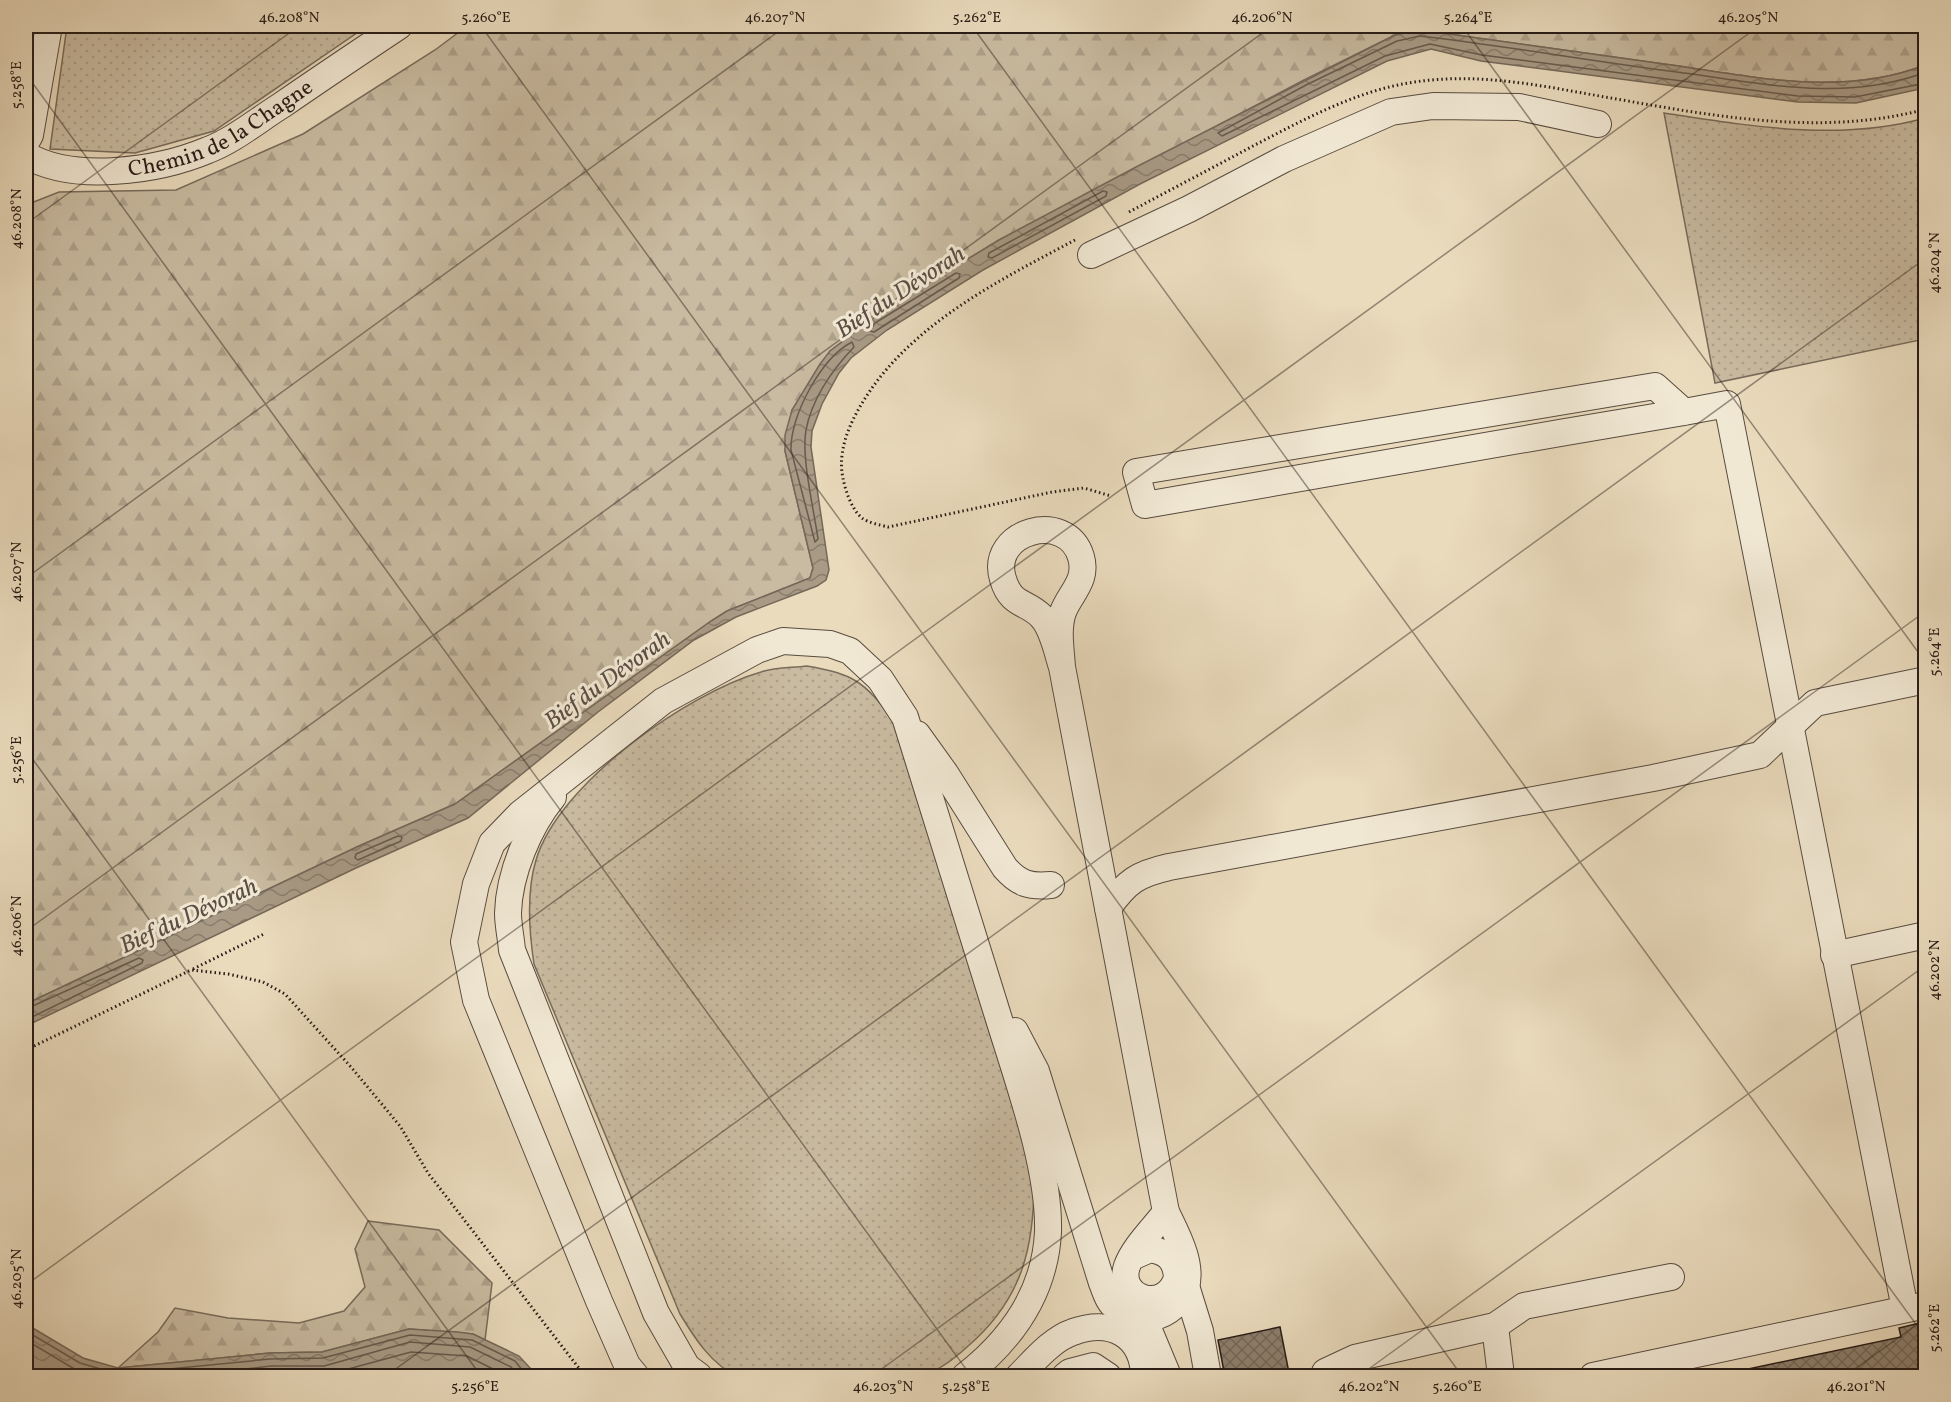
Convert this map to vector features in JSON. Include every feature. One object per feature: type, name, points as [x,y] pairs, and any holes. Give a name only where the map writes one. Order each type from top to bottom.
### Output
[{"type":"street","points":[[26,141],[30,135],[49,26]]},
{"type":"street","name":"Chemin de la Chagne","points":[[26,155],[56,168],[88,171],[130,169],[167,163],[209,150],[399,26]]},
{"type":"street","points":[[1085,246],[1189,209],[1284,159],[1391,112],[1433,106],[1519,107],[1598,124]]},
{"type":"street","points":[[1593,1377],[1915,1307],[1834,955],[1727,404],[1684,412],[1145,505],[1136,472],[1655,386],[1684,412]]},
{"type":"street","points":[[1062,667],[1041,616],[1009,594],[1002,577],[1003,559],[1009,546],[1020,536],[1033,530],[1050,530],[1063,535],[1073,543],[1081,557],[1083,576],[1064,611],[1060,625],[1062,667],[1167,1212],[1180,1241],[1186,1264],[1186,1286],[1200,1331],[1208,1377]]},
{"type":"street","points":[[636,1377],[627,1365],[599,1301],[476,1000],[464,942],[476,884],[492,843],[520,814],[663,701],[757,650],[783,641],[830,644],[850,651],[880,679],[945,772],[1005,868],[1017,882],[1034,887],[1051,885]]},
{"type":"street","points":[[1108,908],[1128,882],[1146,872],[1760,755],[1815,704],[1926,680]]},
{"type":"street","points":[[905,717],[984,972],[1042,1172],[1047,1200],[1048,1233],[1042,1268],[1032,1300],[993,1354],[965,1377]]},
{"type":"street","points":[[572,773],[538,815],[523,851],[513,882],[508,912],[512,950],[656,1313],[687,1367],[699,1377]]},
{"type":"street","points":[[1834,955],[1926,935]]},
{"type":"street","points":[[984,972],[1036,1071],[1102,1283],[1111,1304],[1127,1316],[1144,1320],[1162,1314],[1178,1302],[1186,1286]]},
{"type":"street","points":[[1132,1257],[1167,1212]]},
{"type":"street","points":[[1326,1377],[1325,1372],[1355,1358],[1495,1326],[1524,1306],[1671,1277]]},
{"type":"street","points":[[1144,1320],[1168,1377]]},
{"type":"street","points":[[1019,1377],[1051,1346],[1071,1332],[1097,1326],[1120,1330],[1138,1348],[1144,1377]]},
{"type":"street","points":[[1495,1326],[1501,1377]]},
{"type":"street","points":[[1065,1377],[1070,1372],[1093,1366],[1108,1377]]},
{"type":"path","points":[[1121,216],[1316,114],[1369,92],[1421,81],[1482,78],[1702,114],[1824,124],[1890,119],[1926,109]]},
{"type":"path","points":[[1085,246],[1028,265],[963,306],[903,350],[866,395],[849,426],[840,465],[846,492],[862,518],[888,527],[1052,492],[1084,488],[1111,496]]},
{"type":"path","points":[[26,1050],[264,934]]},
{"type":"path","points":[[191,970],[228,974],[263,982],[285,994],[351,1067],[400,1126],[428,1173],[585,1377]]},
{"type":"green space","points":[[67,26],[363,26],[364,28],[214,131],[135,153],[50,149]]},
{"type":"green space","points":[[467,26],[1925,26],[1925,65],[1893,75],[1861,80],[1796,81],[1730,74],[1420,30],[1395,35],[1304,80],[999,240],[884,310],[830,351],[792,410],[785,451],[813,568],[810,578],[727,611],[711,621],[455,804],[359,846],[26,1004],[26,205],[59,192],[176,190],[303,134],[435,50]]},
{"type":"green space","points":[[1664,113],[1762,127],[1828,130],[1893,125],[1925,118],[1925,339],[1715,383]]},
{"type":"green space","points":[[807,666],[836,672],[856,681],[873,696],[892,719],[1034,1175],[1034,1201],[1028,1248],[1013,1290],[986,1329],[962,1351],[940,1368],[915,1377],[738,1376],[712,1358],[680,1314],[534,964],[529,912],[533,873],[536,860],[549,831],[571,801],[598,772],[630,745],[698,699],[766,670]]},
{"type":"green space","points":[[368,1221],[439,1230],[492,1283],[485,1340],[473,1334],[409,1329],[322,1352],[270,1353],[118,1368],[158,1332],[175,1308],[228,1318],[299,1323],[344,1311],[365,1287],[355,1249]]},
{"type":"water","points":[[1420,30],[1730,74],[1796,81],[1861,80],[1893,75],[1925,65],[1925,88],[1856,103],[1798,102],[1481,61],[1431,49],[1387,61],[1140,184],[983,270],[887,330],[851,358],[839,373],[822,404],[812,431],[811,447],[829,570],[826,580],[817,586],[736,617],[694,640],[598,712],[468,818],[356,868],[26,1026],[26,1004],[359,846],[455,804],[711,621],[727,611],[810,578],[813,568],[785,451],[785,435],[792,410],[830,351],[884,310],[999,240],[1136,167],[1395,35]]},
{"type":"water","points":[[26,1324],[83,1358],[118,1368],[270,1353],[322,1352],[409,1329],[458,1332],[473,1334],[519,1356],[532,1370],[533,1376],[26,1376]]},
{"type":"building","points":[[1920,1323],[1922,1332],[1926,1331],[1926,1377],[1744,1377],[1743,1370],[1901,1337],[1899,1328]]},
{"type":"building","points":[[1280,1327],[1289,1373],[1271,1377],[1225,1377],[1218,1340]]},
{"type":"water label","name":"Bief du Dévorah","points":[[901,293]]},
{"type":"water label","name":"Bief du Dévorah","points":[[608,681]]},
{"type":"water label","name":"Bief du Dévorah","points":[[189,917]]}]
